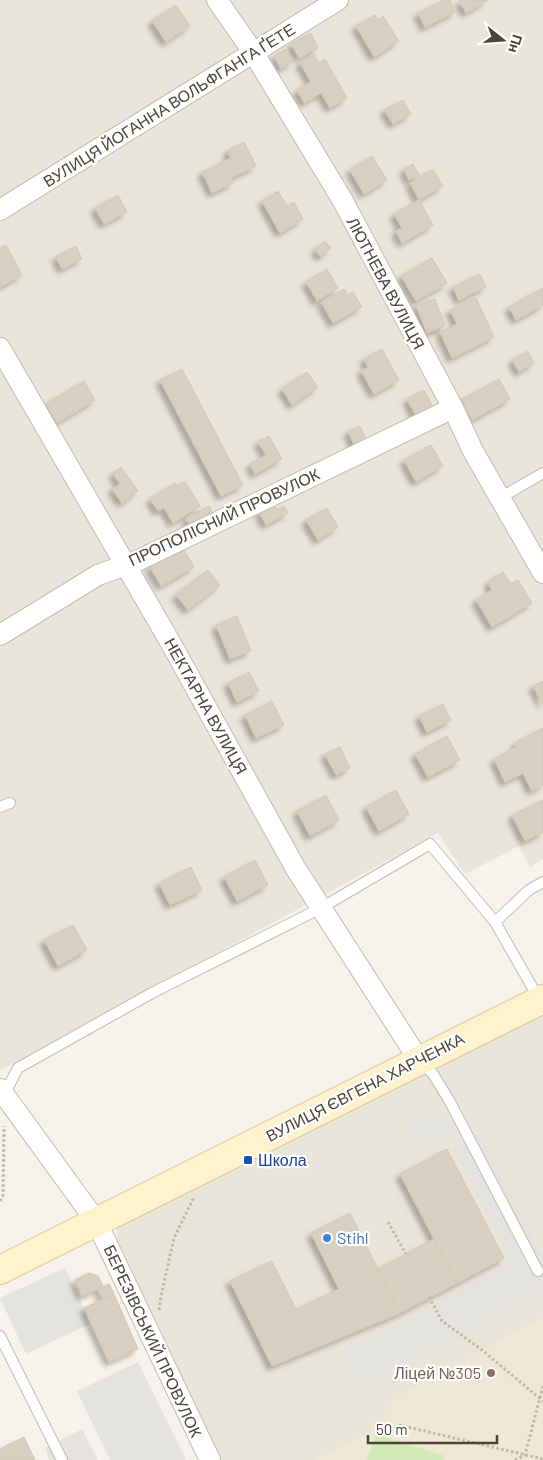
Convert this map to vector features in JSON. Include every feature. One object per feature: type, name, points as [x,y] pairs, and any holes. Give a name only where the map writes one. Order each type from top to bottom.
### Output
[{"type":"main road","name":"ВУЛИЦЯ ЄВГЕНА ХАРЧЕНКА","points":[[0,1270],[541,1000]]},
{"type":"street","name":"ЛЮТНЕВА ВУЛИЦЯ","points":[[217,0],[253,52],[343,201],[453,408],[473,451],[543,573]]},
{"type":"street","name":"ВУЛИЦЯ ЙОГАННА ВОЛЬФГАНГА ҐЕТЕ","points":[[0,210],[338,0]]},
{"type":"street","name":"НЕКТАРНА ВУЛИЦЯ","points":[[0,348],[125,564],[296,869],[419,1060]]},
{"type":"street","name":"ПРОПОЛІСНИЙ ПРОВУЛОК","points":[[0,635],[98,575],[137,561],[453,408]]},
{"type":"street","name":"БЕРЕЗІВСЬКИЙ ПРОВУЛОК","points":[[1,1094],[96,1221],[210,1460]]},
{"type":"lane","points":[[500,498],[543,473]]},
{"type":"lane","points":[[1,1094],[18,1068],[152,993],[321,908],[430,844],[495,922],[541,1000]]},
{"type":"lane","points":[[495,922],[529,890],[543,882]]},
{"type":"lane","points":[[419,1060],[433,1074],[449,1100],[538,1271]]},
{"type":"lane","points":[[0,1336],[62,1460]]},
{"type":"path","points":[[0,1201],[3,1195],[1,1094]]},
{"type":"path","points":[[159,1313],[174,1238],[197,1192]]},
{"type":"path","points":[[388,1222],[406,1254]]},
{"type":"path","points":[[429,1298],[442,1321],[482,1350],[541,1400]]},
{"type":"path","points":[[515,1460],[525,1454],[541,1400],[543,1386]]},
{"type":"path","points":[[400,1425],[543,1459]]},
{"type":"shaded area","points":[[0,0],[543,0],[543,859],[530,867],[519,846],[465,874],[438,833],[0,1071]]},
{"type":"shaded area","points":[[543,1013],[543,1460],[220,1460],[117,1243],[117,1226]]},
{"type":"shaded area","points":[[440,1108],[452,1130],[417,1148],[406,1125]]},
{"type":"shaded area","points":[[480,1134],[543,1254],[543,1291],[360,1388],[342,1353],[512,1262],[452,1149]]},
{"type":"shaded area","points":[[65,1268],[91,1323],[26,1354],[0,1298]]},
{"type":"shaded area","name":"Ліцей №305","points":[[543,1317],[543,1460],[315,1460],[369,1433],[397,1397]]},
{"type":"shaded area","points":[[138,1362],[186,1460],[110,1460],[77,1391]]},
{"type":"shaded area","points":[[82,1429],[98,1460],[49,1460],[46,1448]]},
{"type":"green space","points":[[376,1434],[445,1456],[443,1460],[367,1460]]},
{"type":"building","points":[[444,0],[450,0],[455,12],[425,27],[418,13]]},
{"type":"building","points":[[459,0],[488,0],[466,13]]},
{"type":"building","points":[[176,5],[190,26],[166,42],[152,21]]},
{"type":"building","points":[[375,15],[379,20],[383,16],[399,41],[374,57],[356,26]]},
{"type":"building","points":[[311,33],[318,48],[299,58],[291,44]]},
{"type":"building","points":[[286,49],[293,61],[281,69],[274,56]]},
{"type":"building","points":[[314,55],[319,63],[325,59],[347,98],[330,108],[321,93],[304,103],[297,90],[311,82],[300,63]]},
{"type":"building","points":[[403,100],[411,114],[393,124],[384,110]]},
{"type":"building","points":[[244,142],[256,166],[231,178],[233,183],[212,193],[202,172],[231,158],[227,151]]},
{"type":"building","points":[[372,156],[387,180],[364,194],[350,170]]},
{"type":"building","points":[[413,164],[419,175],[409,180],[404,169]]},
{"type":"building","points":[[433,169],[443,186],[419,200],[410,183]]},
{"type":"building","points":[[278,191],[287,206],[294,202],[303,219],[280,233],[262,201]]},
{"type":"building","points":[[118,195],[127,212],[104,224],[95,208]]},
{"type":"building","points":[[419,200],[433,225],[402,243],[396,231],[402,228],[394,214]]},
{"type":"building","points":[[325,241],[331,248],[321,257],[315,250]]},
{"type":"building","points":[[6,245],[22,275],[0,287],[0,248]]},
{"type":"building","points":[[76,246],[82,259],[62,269],[56,257]]},
{"type":"building","points":[[432,258],[447,283],[416,301],[401,276]]},
{"type":"building","points":[[327,269],[338,288],[317,301],[306,282]]},
{"type":"building","points":[[480,274],[486,287],[459,300],[453,287]]},
{"type":"building","points":[[543,288],[543,305],[516,320],[509,307]]},
{"type":"building","points":[[344,289],[348,295],[353,292],[362,307],[333,323],[321,302]]},
{"type":"building","points":[[476,298],[494,337],[452,358],[440,332],[457,324],[450,310]]},
{"type":"building","points":[[435,299],[445,326],[427,333],[416,305]]},
{"type":"building","points":[[382,349],[399,380],[374,394],[361,371],[368,367],[364,359]]},
{"type":"building","points":[[528,351],[534,363],[519,372],[512,360]]},
{"type":"building","points":[[182,369],[243,485],[221,496],[160,380]]},
{"type":"building","points":[[307,372],[318,387],[292,405],[282,389]]},
{"type":"building","points":[[499,379],[510,399],[472,420],[461,400]]},
{"type":"building","points":[[84,381],[95,400],[57,423],[46,404]]},
{"type":"building","points":[[424,390],[434,410],[417,418],[407,399]]},
{"type":"building","points":[[360,426],[367,442],[355,447],[348,431]]},
{"type":"building","points":[[269,436],[282,459],[255,474],[250,464],[266,455],[258,442]]},
{"type":"building","points":[[431,445],[443,466],[416,482],[404,460]]},
{"type":"building","points":[[121,467],[138,491],[122,503],[112,489],[120,484],[113,474]]},
{"type":"building","points":[[185,481],[200,506],[173,523],[164,508],[158,511],[150,499],[175,483],[177,486]]},
{"type":"building","points":[[274,504],[277,510],[284,506],[288,513],[266,525],[259,512]]},
{"type":"building","points":[[209,506],[214,516],[191,528],[186,518]]},
{"type":"building","points":[[327,508],[338,527],[318,540],[306,520]]},
{"type":"building","points":[[183,548],[194,567],[161,586],[150,567]]},
{"type":"building","points":[[208,570],[220,585],[188,610],[176,595]]},
{"type":"building","points":[[503,572],[511,584],[518,580],[532,603],[492,627],[476,600],[492,590],[488,582]]},
{"type":"building","points":[[237,616],[251,651],[230,659],[216,625]]},
{"type":"building","points":[[249,672],[259,691],[237,702],[228,683]]},
{"type":"building","points":[[543,681],[543,705],[533,686]]},
{"type":"building","points":[[272,701],[284,725],[256,738],[245,715]]},
{"type":"building","points":[[443,704],[451,720],[427,732],[419,716]]},
{"type":"building","points":[[543,728],[543,785],[532,791],[523,773],[505,782],[494,759],[517,747],[515,743]]},
{"type":"building","points":[[447,736],[460,760],[428,777],[415,754]]},
{"type":"building","points":[[340,747],[350,768],[336,775],[325,754]]},
{"type":"building","points":[[396,790],[409,814],[379,831],[366,807]]},
{"type":"building","points":[[326,795],[339,820],[310,836],[297,811]]},
{"type":"building","points":[[543,800],[543,832],[525,841],[512,815]]},
{"type":"building","points":[[255,860],[268,885],[237,901],[224,877]]},
{"type":"building","points":[[191,867],[202,890],[170,905],[159,883]]},
{"type":"building","points":[[73,925],[87,950],[58,966],[44,940]]},
{"type":"building","points":[[447,1149],[504,1258],[457,1283],[400,1174]]},
{"type":"building","points":[[350,1213],[400,1313],[272,1366],[230,1281],[272,1261],[296,1309],[339,1289],[311,1233]]},
{"type":"building","points":[[434,1239],[457,1283],[400,1313],[378,1269]]},
{"type":"building","points":[[89,1273],[98,1276],[103,1286],[82,1296],[75,1280]]},
{"type":"building","points":[[109,1284],[114,1293],[102,1298],[98,1289]]},
{"type":"building","points":[[114,1294],[138,1349],[109,1362],[84,1308]]},
{"type":"building","points":[[24,1437],[35,1460],[0,1460],[0,1449]]},
{"type":"place","name":"Школа","points":[[248,1160]]},
{"type":"place","name":"Stihl","points":[[327,1238]]},
{"type":"place","name":"Ліцей №305","points":[[491,1373]]}]
